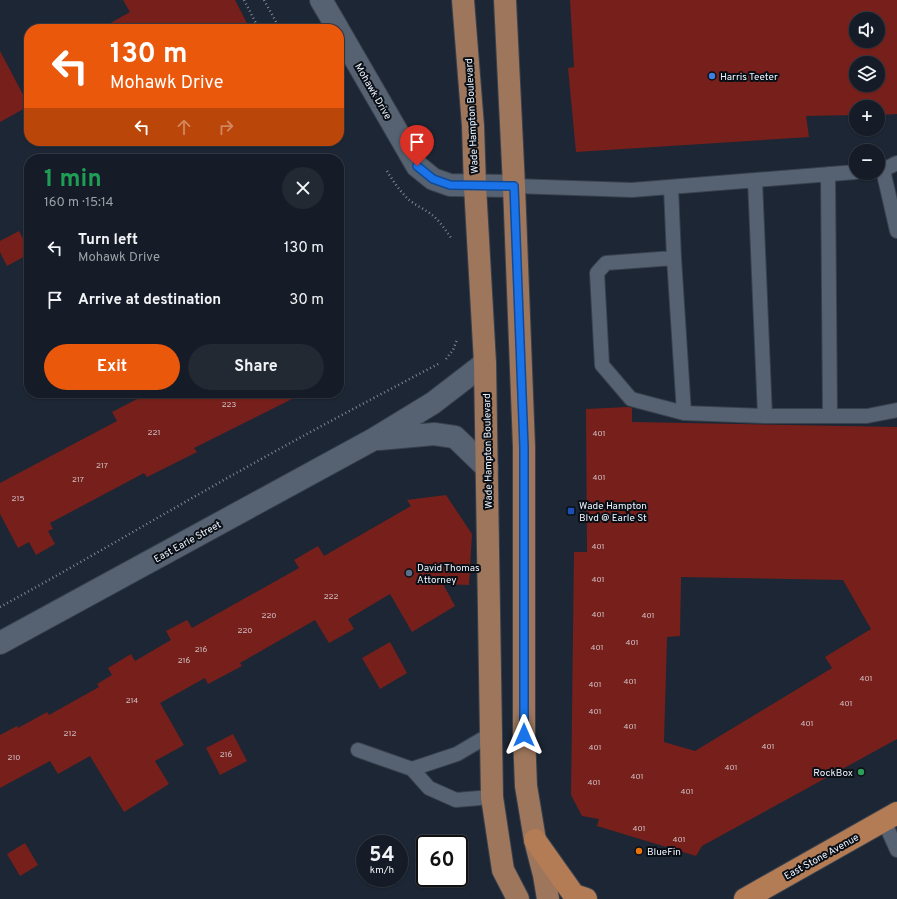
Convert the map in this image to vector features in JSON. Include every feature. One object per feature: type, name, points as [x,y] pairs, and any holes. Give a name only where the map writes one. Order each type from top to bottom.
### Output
[{"type":"highway","name":"East Stone Avenue","points":[[745,899],[891,817]]},
{"type":"highway","points":[[535,840],[574,895],[586,899]]},
{"type":"main road","name":"Wade Hampton Boulevard","points":[[463,0],[473,126],[474,186],[486,363],[492,797],[503,870],[518,899]]},
{"type":"main road","points":[[505,0],[524,447],[524,735],[526,786],[535,840],[548,899]]},
{"type":"street","name":"Mohawk Drive","points":[[321,0],[335,24]]},
{"type":"street","name":"Mohawk Drive","points":[[344,40],[417,166],[433,179],[450,185],[514,186]]},
{"type":"street","name":"East Earle Street","points":[[0,643],[374,439],[433,403],[486,363]]},
{"type":"street","name":"East Earle Street","points":[[374,439],[434,434],[455,437],[487,468]]},
{"type":"lane","points":[[885,168],[897,163]]},
{"type":"lane","points":[[514,186],[632,190],[849,172]]},
{"type":"lane","points":[[828,174],[830,416]]},
{"type":"lane","points":[[755,180],[765,416]]},
{"type":"lane","points":[[884,180],[897,231]]},
{"type":"lane","points":[[671,187],[684,413]]},
{"type":"lane","points":[[674,258],[606,263],[597,274],[602,365],[632,399],[684,413],[765,416],[867,416],[897,410]]},
{"type":"lane","points":[[412,769],[457,754],[491,734]]},
{"type":"lane","points":[[358,750],[412,769],[430,788],[456,800],[492,797]]},
{"type":"lane","points":[[891,817],[897,850]]},
{"type":"path","points":[[244,0],[256,24]]},
{"type":"path","points":[[264,0],[277,24]]},
{"type":"path","points":[[387,171],[408,199],[432,215],[444,227],[454,243]]},
{"type":"path","points":[[0,607],[216,485],[385,392],[445,361],[453,350],[458,337]]},
{"type":"building","points":[[123,0],[235,0],[247,24],[109,24],[130,12]]},
{"type":"building","name":"Harris Teeter","points":[[570,0],[897,0],[897,114],[885,115],[885,100],[849,100],[849,115],[806,116],[809,137],[576,152],[568,68],[574,67]]},
{"type":"building","points":[[0,51],[24,97],[24,109],[0,122]]},
{"type":"building","points":[[19,231],[24,240],[24,257],[7,266],[0,252],[0,241]]},
{"type":"building","points":[[139,398],[294,398],[194,448],[197,452],[147,477],[144,473],[50,523],[53,529],[48,531],[55,544],[36,555],[29,542],[18,548],[0,514],[0,483],[117,421],[112,412]]},
{"type":"building","points":[[632,408],[632,422],[897,427],[897,739],[702,846],[696,856],[597,826],[599,819],[582,816],[571,795],[574,552],[587,552],[586,409]],"holes":[[[681,577],[843,580],[871,629],[825,657],[832,668],[695,751],[664,742],[667,637],[680,636]]]},
{"type":"building","points":[[446,495],[472,534],[469,585],[443,584],[455,606],[412,632],[390,594],[348,619],[354,629],[329,643],[315,620],[240,663],[242,666],[208,684],[205,678],[160,703],[184,745],[155,761],[169,784],[124,812],[90,756],[58,774],[50,761],[0,788],[0,735],[17,726],[18,728],[47,712],[49,715],[99,687],[97,684],[112,675],[108,668],[131,654],[135,661],[171,640],[166,631],[187,620],[192,628],[299,568],[294,560],[318,546],[324,556],[411,506],[407,500]]},
{"type":"building","points":[[390,642],[407,673],[380,689],[362,658]]},
{"type":"building","points":[[233,734],[247,761],[220,775],[206,748]]},
{"type":"building","points":[[25,843],[38,865],[20,876],[7,854]]},
{"type":"place","name":"Harris Teeter","points":[[712,76]]},
{"type":"place","name":"Wade Hampton Blvd @ Earle St","points":[[571,511]]},
{"type":"place","name":"David Thomas Attorney","points":[[409,573]]},
{"type":"place","name":"RockBox","points":[[861,772]]},
{"type":"place","name":"BlueFin","points":[[639,851]]},
{"type":"route","points":[[417,166],[433,179],[450,185],[514,186],[524,447],[524,735]]}]
